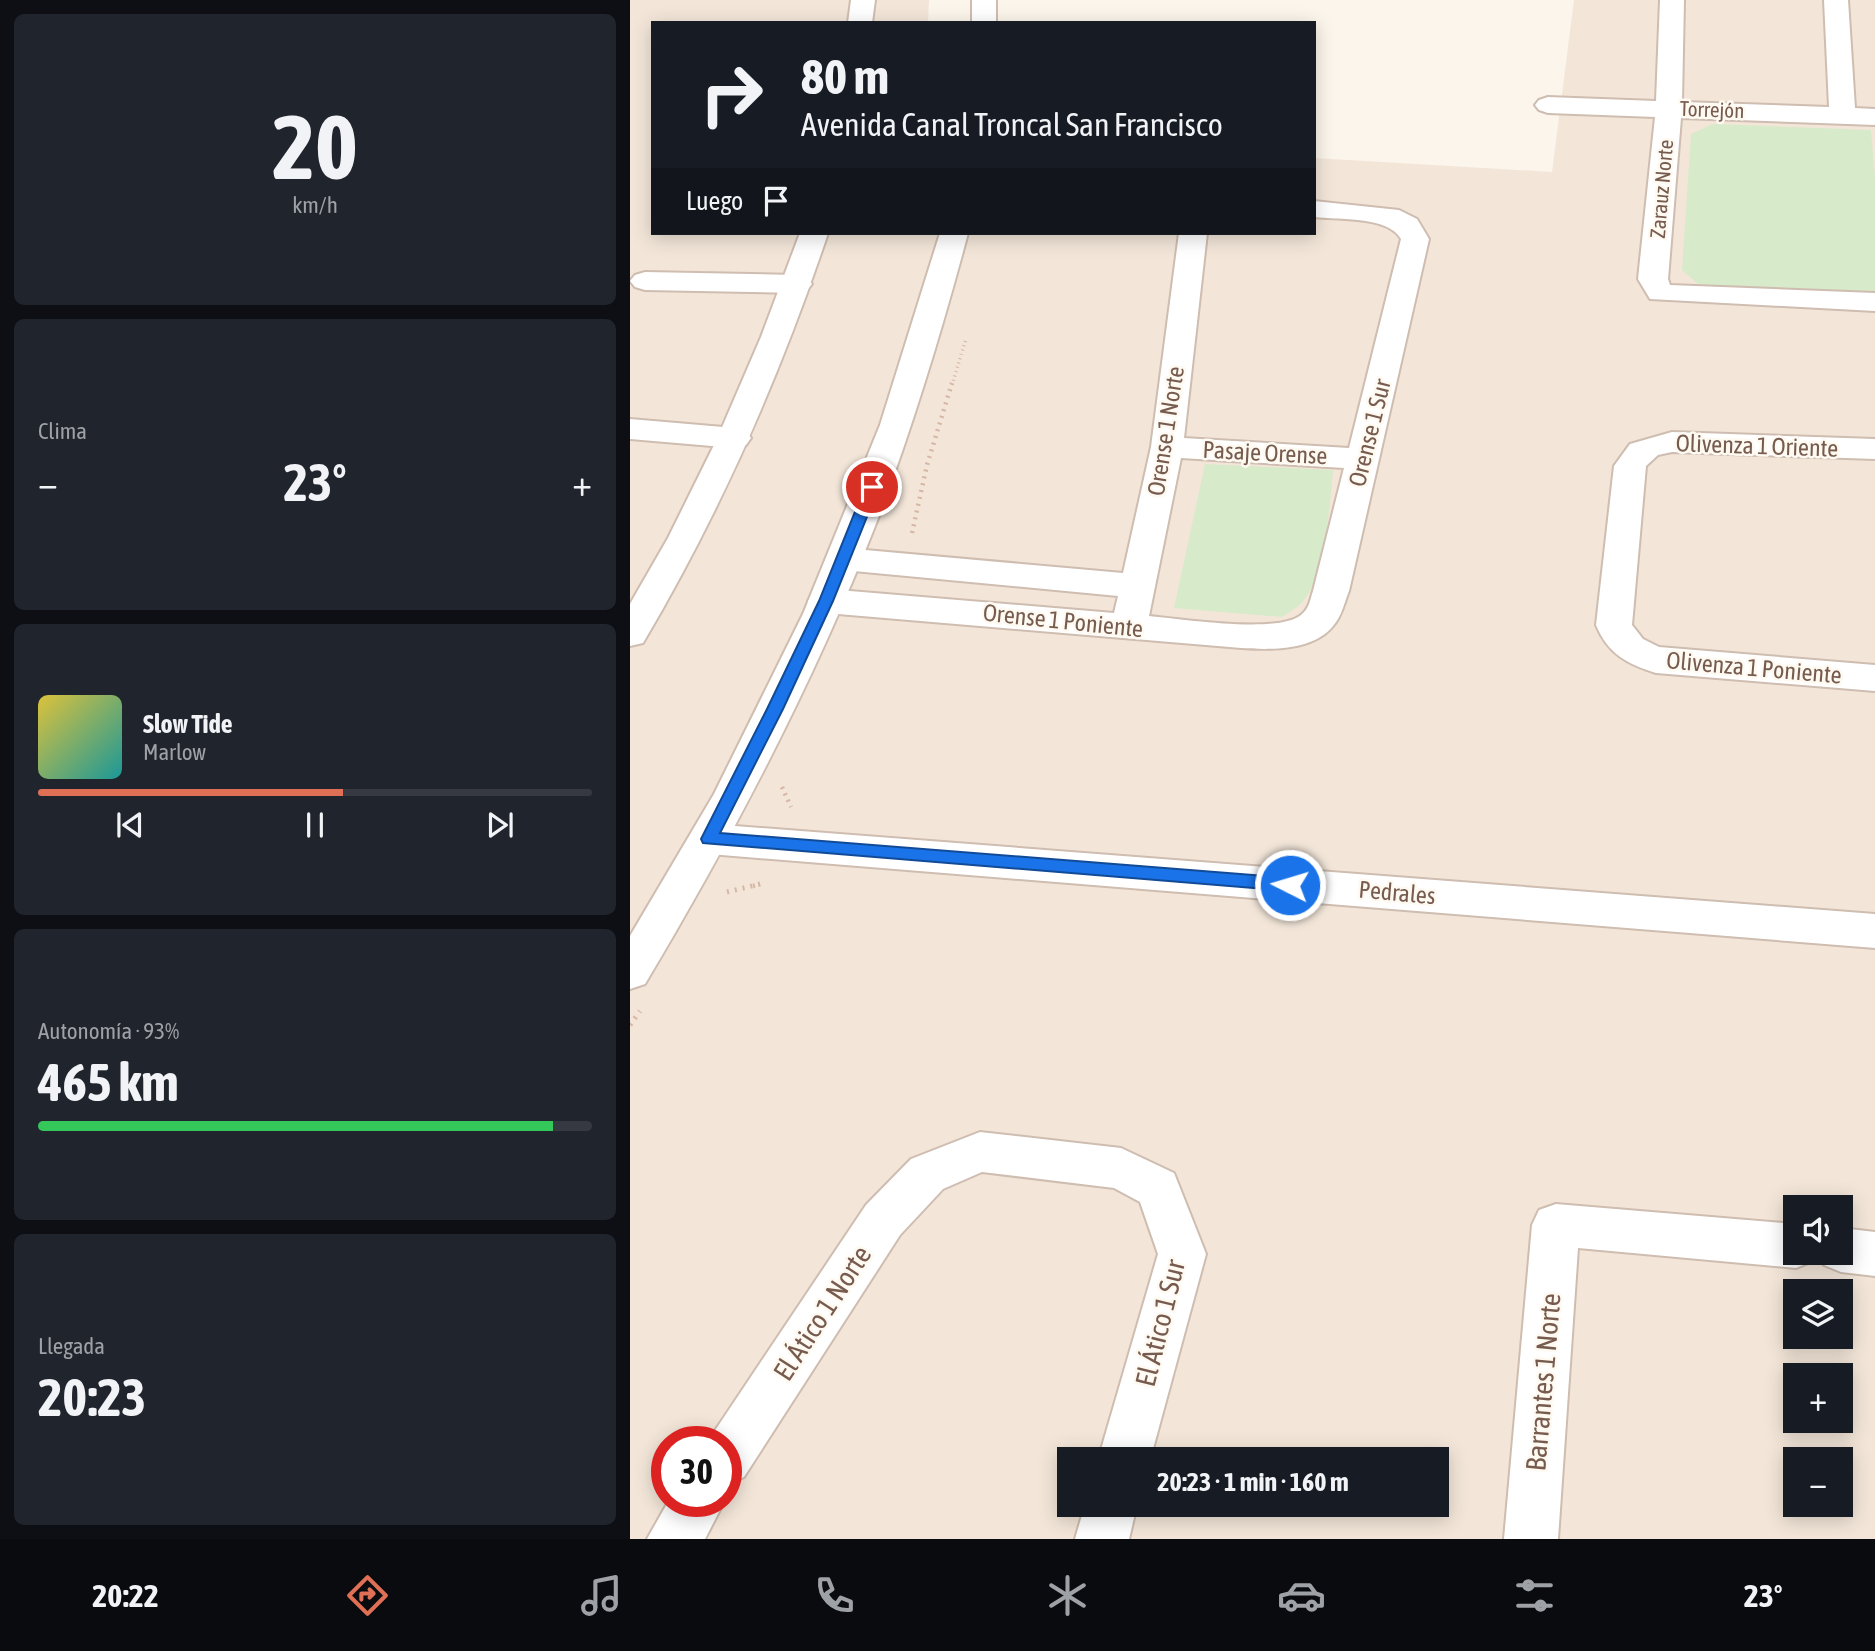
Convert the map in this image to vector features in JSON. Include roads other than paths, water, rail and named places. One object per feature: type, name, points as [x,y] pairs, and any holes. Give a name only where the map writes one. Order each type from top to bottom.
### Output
[{"type":"street","points":[[860,21],[863,0]]},
{"type":"street","points":[[984,0],[984,21]]},
{"type":"street","name":"Zarauz Norte","points":[[1672,0],[1669,109],[1653,279],[1660,293],[1875,302]]},
{"type":"street","points":[[1836,0],[1842,115]]},
{"type":"street","name":"Torrejón","points":[[1548,105],[1875,117]]},
{"type":"street","name":"Orense 1 Sur","points":[[1300,631],[1321,617],[1331,591],[1415,239],[1407,225],[1389,216],[1316,209]]},
{"type":"street","points":[[633,625],[676,556],[735,438],[797,284],[813,235]]},
{"type":"street","points":[[630,972],[709,839],[826,601],[888,445],[921,351],[953,235]]},
{"type":"street","name":"Orense 1 Norte","points":[[1129,628],[1167,447],[1193,235]]},
{"type":"street","points":[[645,281],[797,284]]},
{"type":"street","points":[[630,429],[735,438]]},
{"type":"street","name":"Olivenza 1 Oriente","points":[[1634,651],[1623,642],[1614,625],[1630,466],[1636,455],[1652,446],[1672,442],[1875,449]]},
{"type":"street","name":"Pasaje Orense","points":[[1167,447],[1364,458]]},
{"type":"street","name":"Orense 1 Poniente","points":[[843,559],[1137,586]]},
{"type":"street","name":"Orense 1 Poniente","points":[[826,601],[1129,628],[1266,637],[1300,631]]},
{"type":"street","name":"Olivenza 1 Poniente","points":[[1634,651],[1656,660],[1675,663],[1875,678]]},
{"type":"street","name":"Pedrales","points":[[709,839],[1875,931]]},
{"type":"street","name":"El Ático 1 Sur","points":[[927,1174],[980,1152],[1121,1168],[1158,1188],[1182,1254],[1128,1447]]},
{"type":"street","name":"El Ático 1 Norte","points":[[742,1435],[883,1220],[927,1174]]},
{"type":"street","name":"Barrantes 1 Norte","points":[[1531,1539],[1556,1225],[1783,1245]]},
{"type":"street","points":[[1853,1251],[1875,1254]]},
{"type":"street","points":[[674,1539],[688,1517]]},
{"type":"street","points":[[1102,1539],[1108,1517]]}]
